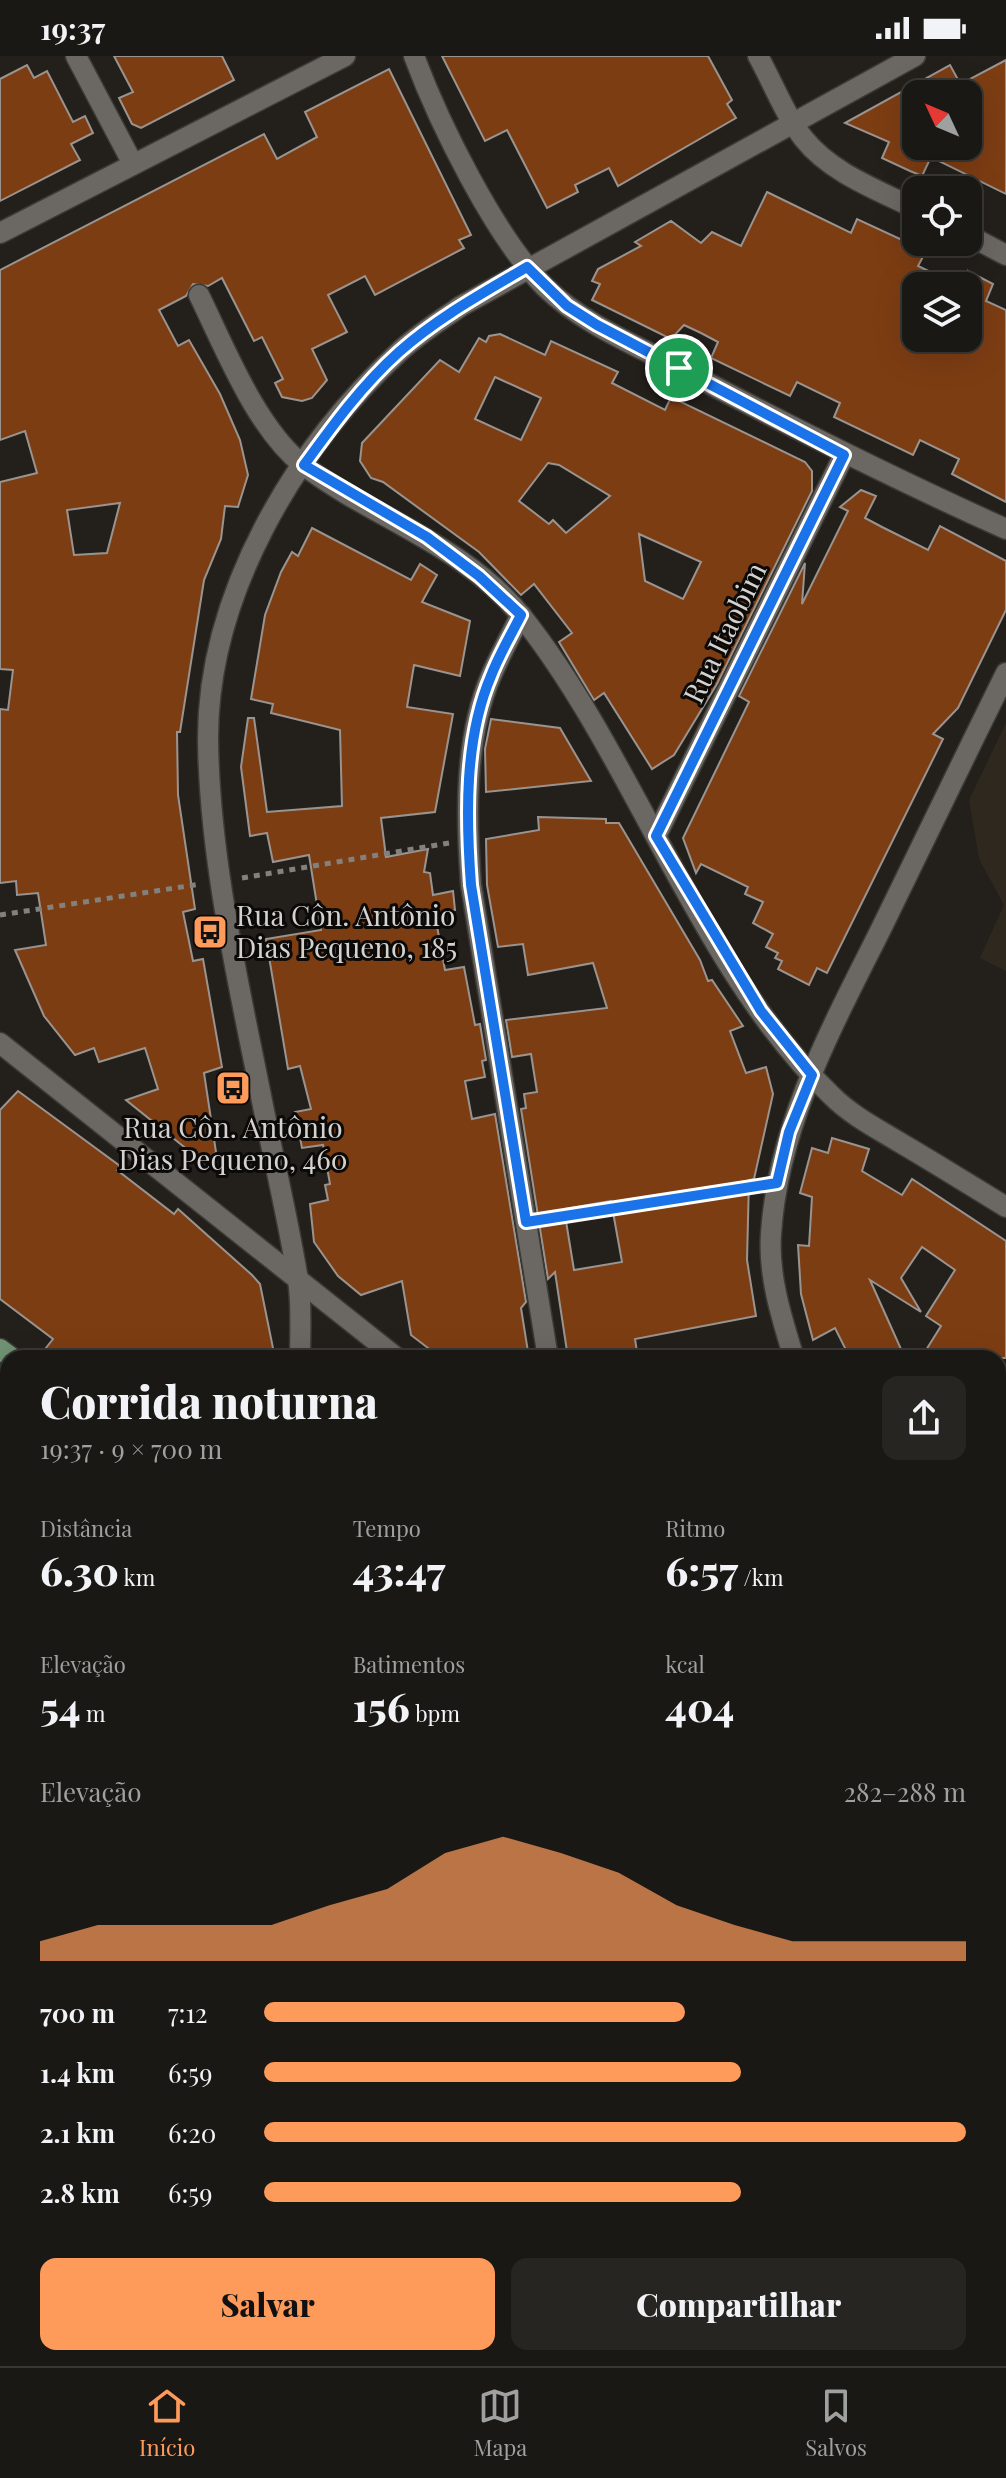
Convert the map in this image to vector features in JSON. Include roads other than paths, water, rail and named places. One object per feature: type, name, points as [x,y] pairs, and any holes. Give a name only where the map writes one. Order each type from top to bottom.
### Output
[{"type":"street","points":[[76,56],[133,164]]},
{"type":"street","points":[[0,233],[345,56]]},
{"type":"street","points":[[414,56],[463,162],[527,267],[567,306],[597,325],[844,455],[1006,529]]},
{"type":"street","points":[[758,56],[804,139],[834,166],[902,202]]},
{"type":"street","points":[[300,1350],[298,1283],[226,911],[208,738],[215,666],[234,598],[264,530],[304,465],[344,409],[399,351],[461,306],[527,267],[915,56]]},
{"type":"street","points":[[982,242],[1006,255]]},
{"type":"street","points":[[199,295],[265,420],[304,465],[427,537],[479,576],[521,615],[562,671],[730,964],[761,1011],[812,1075],[833,1098],[861,1118],[1006,1207]]},
{"type":"street","name":"Rua Itaobim","points":[[656,836],[844,455]]},
{"type":"street","points":[[521,615],[490,678],[474,735],[468,840],[471,885],[547,1350]]},
{"type":"street","points":[[791,1350],[777,1306],[770,1238],[777,1183],[789,1132],[812,1075],[1006,673]]},
{"type":"street","points":[[0,1043],[298,1283],[386,1350]]},
{"type":"place","name":"Rua Côn. Antônio Dias Pequeno, 185","points":[[210,932]]},
{"type":"place","name":"Rua Côn. Antônio Dias Pequeno, 460","points":[[233,1088]]}]
